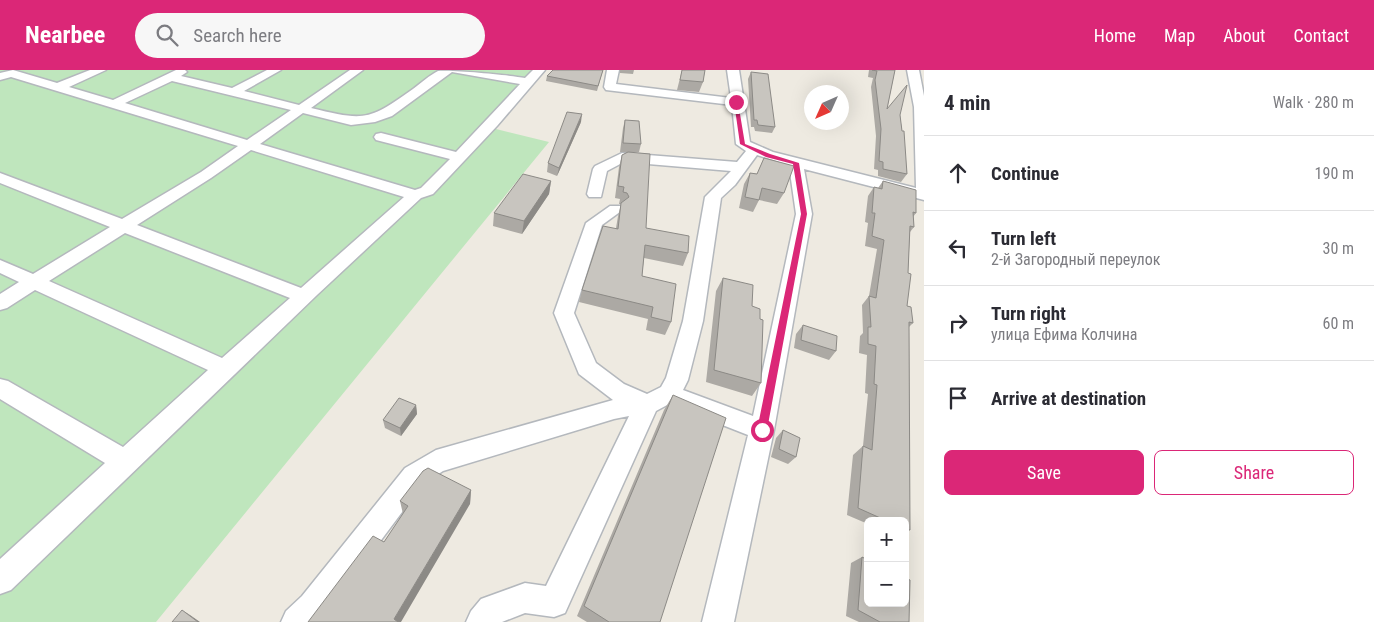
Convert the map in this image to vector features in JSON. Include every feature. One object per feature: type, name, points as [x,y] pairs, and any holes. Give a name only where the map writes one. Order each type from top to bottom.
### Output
[{"type":"street","points":[[58,87],[100,70]]},
{"type":"street","points":[[114,104],[184,70]]},
{"type":"street","points":[[232,93],[275,70]]},
{"type":"street","points":[[0,303],[206,175],[357,70]]},
{"type":"street","points":[[170,76],[299,110],[351,121],[370,119],[387,113],[447,70]]},
{"type":"street","points":[[456,70],[527,82]]},
{"type":"street","points":[[0,579],[224,368],[415,195],[427,191],[492,123],[539,70]]},
{"type":"street","points":[[613,70],[610,87],[736,102]]},
{"type":"street","points":[[733,70],[743,144],[754,150],[796,163],[924,195]]},
{"type":"street","points":[[913,70],[922,108],[924,190]]},
{"type":"street","points":[[0,77],[11,73],[415,195]]},
{"type":"street","points":[[381,137],[459,157]]},
{"type":"street","points":[[482,622],[492,610],[525,598],[554,602],[658,399],[677,380],[693,321],[713,196],[730,182],[754,150]]},
{"type":"street","points":[[595,194],[600,169],[622,157],[741,167]]},
{"type":"street","points":[[718,622],[762,430],[804,214],[796,163]]},
{"type":"street","points":[[0,178],[304,296]]},
{"type":"street","points":[[616,209],[594,224],[564,313],[587,368],[616,391],[658,399],[762,430]]},
{"type":"street","points":[[0,266],[224,368]]},
{"type":"street","points":[[0,388],[124,461]]},
{"type":"street","points":[[297,622],[313,607],[414,476],[436,462],[614,409],[658,399]]},
{"type":"green space","points":[[0,70],[540,70],[484,126],[549,142],[156,622],[0,622]]},
{"type":"building","points":[[553,70],[603,70],[598,86],[547,76]]},
{"type":"building","points":[[682,70],[705,70],[703,82],[680,80]]},
{"type":"building","points":[[872,70],[895,70],[887,109],[907,85],[900,115],[902,131],[904,131],[907,174],[883,169],[883,162],[879,161],[881,129],[875,80],[877,71]]},
{"type":"building","points":[[751,72],[768,74],[775,127],[758,125],[757,120],[754,120]]},
{"type":"building","points":[[567,112],[582,114],[559,168],[548,163]]},
{"type":"building","points":[[625,120],[639,121],[641,144],[623,143]]},
{"type":"building","points":[[628,152],[650,154],[646,228],[689,236],[688,253],[645,245],[642,276],[676,284],[671,322],[651,317],[653,307],[582,290],[603,226],[618,229],[621,203],[629,197],[627,193],[623,192],[624,187],[618,186],[622,155]]},
{"type":"building","points":[[764,158],[794,166],[784,193],[762,188],[759,200],[745,197],[750,173],[757,174]]},
{"type":"building","points":[[523,174],[551,181],[524,221],[494,213]]},
{"type":"building","points":[[883,181],[916,190],[916,213],[913,212],[914,227],[910,226],[908,273],[911,274],[907,306],[911,307],[913,323],[909,322],[910,530],[909,517],[878,517],[858,508],[863,446],[872,450],[877,385],[874,384],[876,346],[868,344],[868,327],[871,327],[869,296],[876,298],[884,240],[872,236],[875,213],[872,213],[874,187],[882,189]]},
{"type":"building","points":[[723,278],[753,285],[752,306],[760,309],[760,319],[763,320],[761,383],[714,370]]},
{"type":"building","points":[[803,325],[837,336],[836,351],[801,340]]},
{"type":"building","points":[[673,395],[726,418],[660,622],[609,622],[584,606]]},
{"type":"building","points":[[399,398],[416,405],[400,428],[383,420]]},
{"type":"building","points":[[783,430],[800,438],[796,457],[779,449]]},
{"type":"building","points":[[428,468],[471,490],[394,619],[398,622],[308,622],[373,536],[384,542],[408,506],[400,501],[423,471]]},
{"type":"building","points":[[862,557],[864,558],[864,607],[909,607],[910,580],[909,622],[880,622],[858,610]]},
{"type":"building","points":[[182,610],[198,622],[172,622]]},
{"type":"route","points":[[736,102],[743,144],[768,156],[796,163],[804,214],[762,430]]}]
